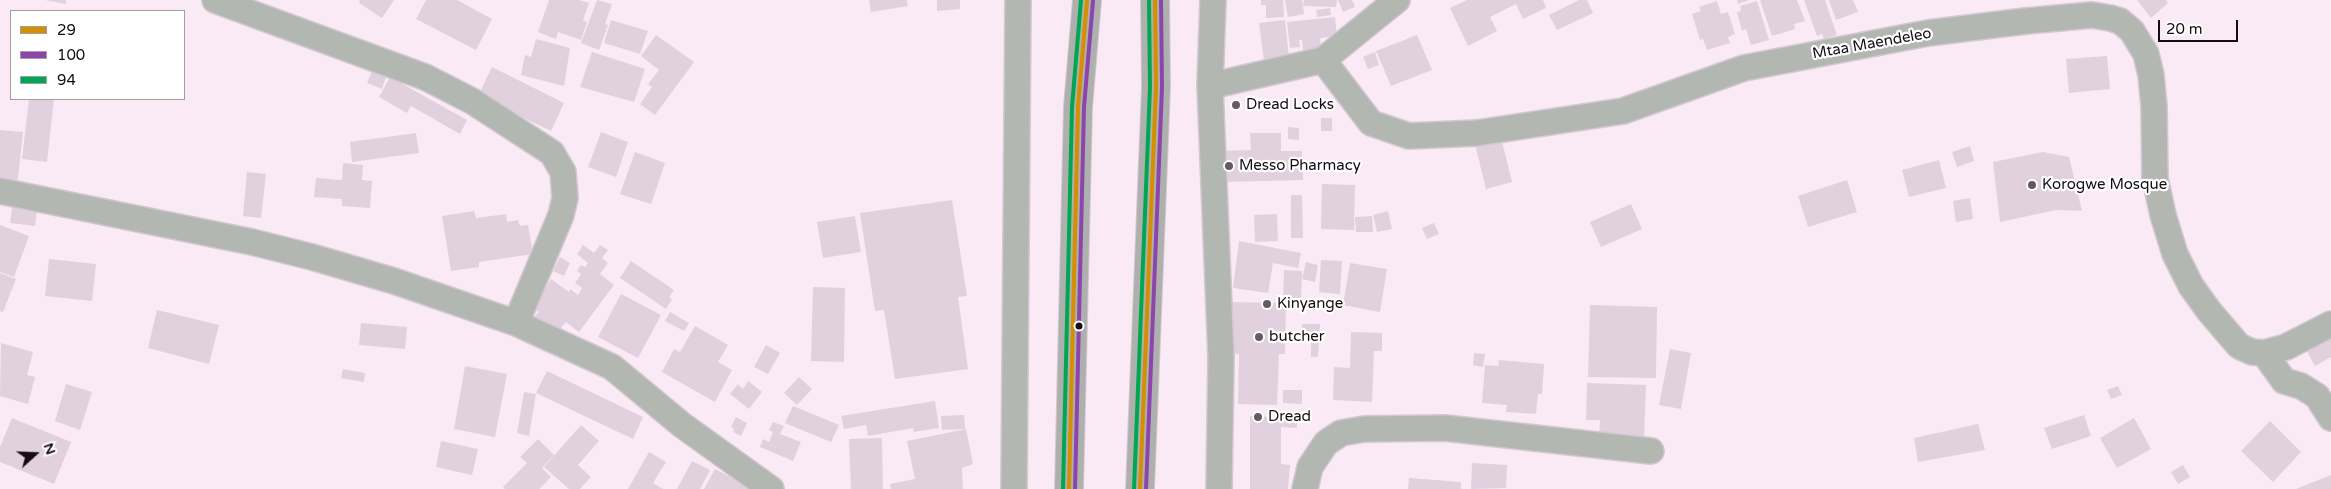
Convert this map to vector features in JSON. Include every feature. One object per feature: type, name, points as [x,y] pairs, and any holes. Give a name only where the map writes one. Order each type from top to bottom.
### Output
[{"type":"highway","points":[[1069,489],[1078,117],[1087,0]]},
{"type":"highway","points":[[1140,489],[1156,87],[1155,0]]},
{"type":"street","points":[[215,0],[425,78],[472,101],[552,154],[563,172],[565,198],[561,216],[516,323]]},
{"type":"street","points":[[1014,489],[1018,0]]},
{"type":"street","points":[[1213,0],[1210,86],[1221,357],[1219,489]]},
{"type":"street","points":[[1210,86],[1323,60],[1397,0]]},
{"type":"street","name":"Mtaa Maendeleo","points":[[1323,60],[1371,123],[1409,136],[1477,133],[1622,111],[1744,68],[1928,33],[2026,21],[2092,16],[2120,21],[2132,30],[2140,42],[2151,75],[2154,106],[2155,178],[2175,254],[2191,286],[2223,328],[2247,351],[2264,353]]},
{"type":"street","points":[[0,191],[252,242],[312,257],[394,281],[516,323],[612,367],[682,426],[771,489]]},
{"type":"street","points":[[2331,324],[2295,344],[2264,353],[2284,381],[2302,386],[2317,396],[2331,418]]},
{"type":"street","points":[[1306,489],[1310,467],[1326,443],[1342,433],[1364,429],[1445,428],[1651,451]]},
{"type":"building","points":[[45,0],[66,0],[66,4]]},
{"type":"building","points":[[360,0],[394,0],[382,18],[359,3]]},
{"type":"building","points":[[426,0],[457,0],[492,19],[476,50],[416,19]]},
{"type":"building","points":[[549,0],[579,0],[589,3],[583,20],[587,22],[581,40],[558,32],[556,39],[538,32]]},
{"type":"building","points":[[597,0],[612,4],[605,24],[608,25],[599,50],[581,43]]},
{"type":"building","points":[[869,0],[907,0],[908,6],[871,12]]},
{"type":"building","points":[[937,0],[960,0],[960,9],[937,11]]},
{"type":"building","points":[[1261,0],[1283,0],[1284,17],[1266,18],[1266,5],[1261,5]]},
{"type":"building","points":[[1285,0],[1302,0],[1304,14],[1288,17]]},
{"type":"building","points":[[1304,0],[1337,0],[1336,7],[1303,6]]},
{"type":"building","points":[[1338,0],[1352,0],[1355,7],[1343,12]]},
{"type":"building","points":[[1467,0],[1543,0],[1546,8],[1523,19],[1516,4],[1490,17],[1497,31],[1468,46],[1450,8]]},
{"type":"building","points":[[1579,0],[1587,0],[1593,13],[1557,30],[1549,15]]},
{"type":"building","points":[[1737,0],[1749,0],[1738,4]]},
{"type":"building","points":[[1760,0],[1797,0],[1805,21],[1794,24],[1795,29],[1772,36]]},
{"type":"building","points":[[1804,0],[1825,0],[1837,35],[1824,39],[1822,34],[1817,36]]},
{"type":"building","points":[[1829,0],[1853,0],[1858,12],[1836,20]]},
{"type":"building","points":[[2137,0],[2166,0],[2168,3],[2151,18]]},
{"type":"building","points":[[1717,1],[1721,14],[1728,12],[1735,34],[1728,37],[1730,43],[1707,50],[1703,39],[1700,40],[1692,14],[1701,11],[1699,7]]},
{"type":"building","points":[[1757,1],[1769,40],[1751,45],[1746,29],[1742,31],[1737,12],[1741,11],[1740,6]]},
{"type":"building","points":[[1330,8],[1331,15],[1317,17],[1316,10]]},
{"type":"building","points":[[1335,17],[1337,36],[1320,38],[1321,49],[1303,50],[1302,40],[1299,40],[1300,47],[1290,48],[1287,22]]},
{"type":"building","points":[[611,20],[648,31],[640,54],[604,43]]},
{"type":"building","points":[[1285,20],[1289,57],[1264,61],[1259,23]]},
{"type":"building","points":[[656,35],[694,62],[655,115],[640,104],[652,87],[648,84],[659,70],[641,56]]},
{"type":"building","points":[[1417,35],[1432,70],[1391,86],[1376,51]]},
{"type":"building","points":[[536,39],[570,48],[564,86],[521,75],[525,55],[531,57]]},
{"type":"building","points":[[592,52],[645,69],[634,102],[580,87]]},
{"type":"building","points":[[1375,52],[1379,65],[1368,69],[1363,57]]},
{"type":"building","points":[[2107,56],[2110,89],[2069,93],[2066,59]]},
{"type":"building","points":[[492,67],[564,103],[551,131],[478,96]]},
{"type":"building","points":[[372,71],[386,77],[382,89],[367,83]]},
{"type":"building","points":[[390,77],[467,120],[460,134],[411,106],[407,113],[379,97]]},
{"type":"building","points":[[29,100],[54,100],[47,162],[22,159]]},
{"type":"building","points":[[1321,118],[1332,118],[1332,131],[1321,131]]},
{"type":"building","points":[[1288,127],[1299,128],[1299,140],[1288,139]]},
{"type":"building","points":[[0,130],[23,132],[17,187],[0,185]]},
{"type":"building","points":[[601,132],[628,142],[616,177],[588,167]]},
{"type":"building","points":[[416,133],[419,153],[352,162],[350,142]]},
{"type":"building","points":[[1250,133],[1281,133],[1281,151],[1302,151],[1303,180],[1222,182],[1221,151],[1251,150]]},
{"type":"building","points":[[1500,133],[1512,182],[1486,189],[1474,140]]},
{"type":"building","points":[[1970,146],[1974,161],[1957,167],[1952,152]]},
{"type":"building","points":[[635,152],[665,163],[651,204],[620,194]]},
{"type":"building","points":[[2043,152],[2069,157],[2082,211],[2056,210],[2000,222],[1993,162]]},
{"type":"building","points":[[1939,160],[1946,188],[1909,197],[1902,170]]},
{"type":"building","points":[[343,163],[363,165],[362,180],[372,181],[370,208],[342,206],[342,199],[314,197],[316,178],[342,180]]},
{"type":"building","points":[[247,172],[266,174],[261,218],[243,216]]},
{"type":"building","points":[[1847,180],[1857,212],[1808,227],[1798,196]]},
{"type":"building","points":[[1322,184],[1355,185],[1354,230],[1321,229]]},
{"type":"building","points":[[1291,195],[1302,195],[1303,238],[1291,238]]},
{"type":"building","points":[[1970,198],[1973,219],[1956,222],[1953,201]]},
{"type":"building","points":[[952,200],[967,296],[958,297],[968,369],[895,379],[884,310],[875,311],[860,213]]},
{"type":"building","points":[[13,201],[38,204],[35,226],[10,223]]},
{"type":"building","points":[[1631,204],[1642,229],[1601,247],[1590,222]]},
{"type":"building","points":[[474,211],[476,218],[506,214],[507,222],[518,220],[520,226],[528,225],[533,254],[479,262],[479,267],[451,271],[442,216]]},
{"type":"building","points":[[1388,211],[1392,229],[1377,232],[1373,215]]},
{"type":"building","points":[[1277,214],[1278,241],[1255,242],[1254,215]]},
{"type":"building","points":[[855,216],[861,252],[823,258],[817,222]]},
{"type":"building","points":[[1372,216],[1373,232],[1356,232],[1355,217]]},
{"type":"building","points":[[1434,223],[1439,234],[1427,239],[1422,228]]},
{"type":"building","points":[[0,225],[29,236],[14,277],[0,272]]},
{"type":"building","points":[[1239,241],[1301,253],[1298,268],[1273,263],[1268,293],[1233,288]]},
{"type":"building","points":[[583,245],[594,253],[600,245],[608,250],[602,258],[608,263],[600,274],[614,285],[579,332],[566,322],[556,334],[534,318],[539,312],[533,308],[551,279],[569,292],[570,289],[578,295],[582,288],[575,283],[581,274],[577,271],[581,265],[585,267],[588,263],[577,254]]},
{"type":"building","points":[[560,257],[570,263],[564,276],[553,271]]},
{"type":"building","points":[[49,259],[96,264],[92,301],[45,296]]},
{"type":"building","points":[[1321,260],[1342,261],[1340,294],[1319,292]]},
{"type":"building","points":[[631,261],[674,290],[669,297],[672,299],[666,309],[620,278]]},
{"type":"building","points":[[1306,262],[1318,265],[1315,282],[1302,279]]},
{"type":"building","points":[[1350,263],[1387,269],[1380,312],[1343,305]]},
{"type":"building","points":[[1284,270],[1302,271],[1301,299],[1283,299]]},
{"type":"building","points":[[0,273],[16,279],[3,312],[0,311]]},
{"type":"building","points":[[813,287],[845,288],[844,362],[811,361]]},
{"type":"building","points":[[621,294],[661,315],[638,358],[598,337]]},
{"type":"building","points":[[1231,302],[1286,303],[1285,354],[1279,354],[1277,405],[1238,404],[1239,354],[1231,354]]},
{"type":"building","points":[[1590,305],[1657,307],[1656,378],[1588,377]]},
{"type":"building","points":[[157,310],[219,325],[209,364],[148,348]]},
{"type":"building","points":[[670,312],[689,323],[684,331],[665,321]]},
{"type":"building","points":[[361,323],[407,327],[405,349],[359,345]]},
{"type":"building","points":[[1302,324],[1320,324],[1318,357],[1311,357],[1311,342],[1301,341]]},
{"type":"building","points":[[695,326],[728,345],[718,362],[732,370],[715,402],[662,372],[674,349],[680,352]]},
{"type":"building","points":[[1351,332],[1382,333],[1382,351],[1374,351],[1372,402],[1333,400],[1334,367],[1350,368]]},
{"type":"building","points":[[2331,332],[2331,357],[2315,366],[2304,346]]},
{"type":"building","points":[[1,343],[33,352],[27,375],[35,377],[28,404],[0,396]]},
{"type":"building","points":[[766,345],[780,353],[768,374],[754,367]]},
{"type":"building","points":[[1670,349],[1691,353],[1681,409],[1659,405]]},
{"type":"building","points":[[1474,353],[1485,354],[1483,367],[1473,365]]},
{"type":"building","points":[[1499,360],[1544,364],[1542,394],[1538,394],[1536,414],[1506,412],[1507,405],[1482,403],[1485,365],[1498,366]]},
{"type":"building","points":[[465,366],[507,374],[495,437],[454,429]]},
{"type":"building","points":[[343,369],[365,373],[364,382],[341,378]]},
{"type":"building","points":[[547,371],[643,417],[633,439],[536,393]]},
{"type":"building","points":[[799,377],[812,389],[797,405],[784,393]]},
{"type":"building","points":[[748,381],[762,392],[749,409],[730,394],[738,384],[743,389]]},
{"type":"building","points":[[1587,383],[1646,385],[1644,439],[1599,437],[1600,420],[1586,420]]},
{"type":"building","points":[[66,384],[92,392],[80,430],[55,421]]},
{"type":"building","points":[[2118,386],[2122,395],[2111,399],[2107,390]]},
{"type":"building","points":[[1283,390],[1302,390],[1302,404],[1283,403]]},
{"type":"building","points":[[524,392],[536,394],[529,436],[517,433]]},
{"type":"building","points":[[935,401],[939,428],[914,432],[913,428],[868,436],[866,425],[844,429],[841,416]]},
{"type":"building","points":[[793,406],[839,425],[831,442],[785,423]]},
{"type":"building","points":[[964,415],[965,429],[942,430],[941,416]]},
{"type":"building","points":[[2084,415],[2091,436],[2052,449],[2044,428]]},
{"type":"building","points":[[1250,416],[1297,418],[1297,428],[1281,427],[1281,464],[1290,465],[1288,489],[1250,489]]},
{"type":"building","points":[[736,417],[747,423],[741,436],[733,432],[734,429],[731,427]]},
{"type":"building","points":[[12,418],[71,442],[54,484],[0,462],[0,447]]},
{"type":"building","points":[[2134,418],[2151,449],[2117,468],[2100,438]]},
{"type":"building","points":[[2270,421],[2301,452],[2273,482],[2241,451]]},
{"type":"building","points":[[773,422],[784,426],[780,434],[801,442],[793,461],[760,447],[763,439],[769,442],[773,432],[769,430]]},
{"type":"building","points":[[1978,424],[1985,450],[1918,462],[1914,438]]},
{"type":"building","points":[[581,425],[599,441],[578,465],[591,477],[580,489],[569,489],[544,467]]},
{"type":"building","points":[[966,429],[973,464],[962,468],[963,489],[891,489],[890,484],[915,479],[907,441]]},
{"type":"building","points":[[882,438],[883,489],[851,489],[849,439]]},
{"type":"building","points":[[538,439],[554,455],[542,468],[551,477],[539,489],[505,489],[503,487],[527,463],[520,457]]},
{"type":"building","points":[[441,441],[478,449],[472,475],[436,467]]},
{"type":"building","points":[[649,452],[666,462],[653,483],[663,489],[628,489]]},
{"type":"building","points":[[692,461],[710,470],[700,489],[677,489]]},
{"type":"building","points":[[1472,463],[1507,465],[1506,488],[1471,489]]},
{"type":"building","points":[[2183,465],[2190,477],[2178,484],[2171,472]]},
{"type":"building","points":[[715,469],[753,489],[704,489]]},
{"type":"building","points":[[2331,475],[2331,489],[2296,489]]},
{"type":"building","points":[[1409,478],[1461,482],[1461,489],[1408,489]]},
{"type":"transit line","name":"94","points":[[1063,489],[1072,107],[1081,0]]},
{"type":"transit line","name":"29","points":[[1069,489],[1078,107],[1087,0]]},
{"type":"transit line","name":"94","points":[[1134,489],[1150,87],[1149,0]]},
{"type":"transit line","name":"29","points":[[1140,489],[1156,87],[1155,0]]},
{"type":"transit line","name":"100","points":[[1146,489],[1162,87],[1161,0]]},
{"type":"transit line","name":"100","points":[[1075,489],[1084,107],[1093,1]]},
{"type":"place","name":"Dread Locks","points":[[1236,105]]},
{"type":"place","name":"Messo Pharmacy","points":[[1229,166]]},
{"type":"place","name":"Korogwe Mosque","points":[[2032,185]]},
{"type":"place","name":"Kinyange","points":[[1267,304]]},
{"type":"place","name":"butcher","points":[[1259,337]]},
{"type":"place","name":"Dread","points":[[1258,417]]}]
